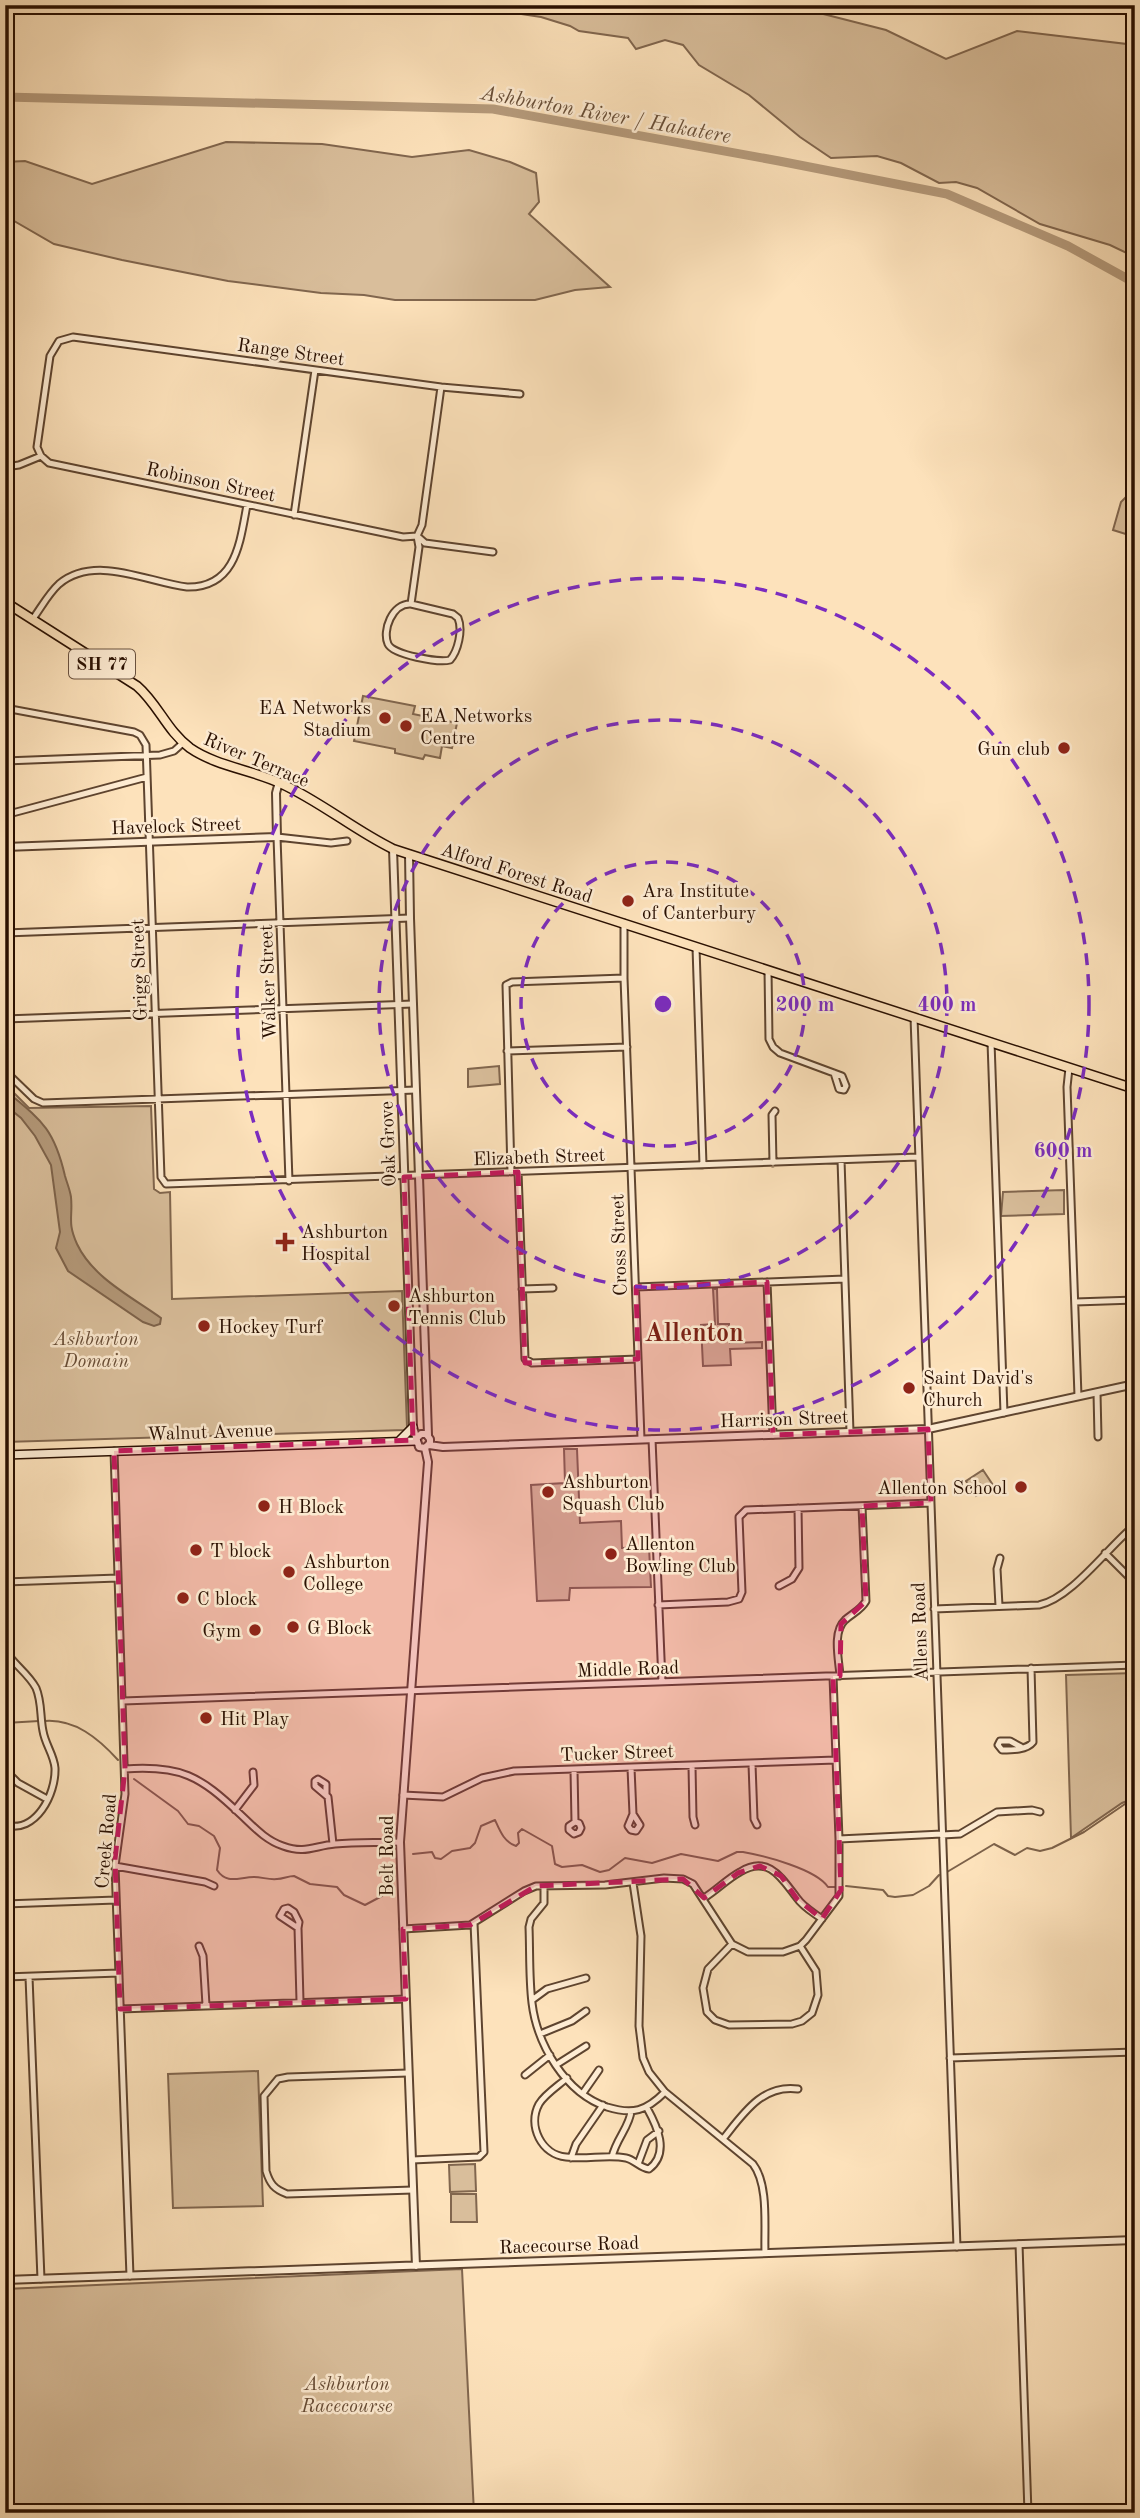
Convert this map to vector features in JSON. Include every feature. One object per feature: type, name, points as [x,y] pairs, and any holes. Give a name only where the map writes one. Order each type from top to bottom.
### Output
[{"type":"main road","name":"River Terrace","points":[[5,602],[137,687],[184,743],[211,759],[279,782],[374,839],[409,855]]},
{"type":"main road","name":"Alford Forest Road","points":[[409,855],[1135,1089]]},
{"type":"main road","points":[[399,1440],[413,1427]]},
{"type":"main road","name":"Walnut Avenue","points":[[5,1455],[416,1440]]},
{"type":"street","name":"Range Street","points":[[41,456],[38,442],[50,356],[59,341],[73,337],[440,387],[520,394]]},
{"type":"street","points":[[294,515],[315,370]]},
{"type":"street","points":[[411,604],[419,547],[417,536],[422,525],[440,387]]},
{"type":"street","points":[[5,467],[19,466],[41,456]]},
{"type":"street","name":"Robinson Street","points":[[41,456],[54,465],[403,537],[417,536],[425,543],[493,552]]},
{"type":"street","points":[[32,620],[56,587],[74,575],[87,571],[108,571],[187,587],[201,586],[213,581],[227,570],[234,559],[247,505]]},
{"type":"street","points":[[411,604],[453,614],[458,618],[460,628],[454,655],[450,660],[441,662],[396,652],[389,646],[387,638],[393,611],[400,605],[411,604]]},
{"type":"street","points":[[5,708],[134,732],[144,739],[146,756]]},
{"type":"street","points":[[5,761],[168,754],[184,743]]},
{"type":"street","name":"Grigg Street","points":[[146,756],[162,1182]]},
{"type":"street","points":[[5,815],[147,777]]},
{"type":"street","name":"Walker Street","points":[[279,782],[276,793],[277,837],[289,1181]]},
{"type":"street","name":"Havelock Street","points":[[5,847],[277,837],[331,843],[347,841]]},
{"type":"street","name":"Oak Grove","points":[[393,849],[413,1427],[416,1440]]},
{"type":"street","name":"Oak Grove","points":[[409,855],[428,1435]]},
{"type":"street","points":[[5,933],[410,918]]},
{"type":"street","name":"Cross Street","points":[[624,923],[641,1439]]},
{"type":"street","points":[[696,947],[703,1165]]},
{"type":"street","points":[[768,970],[769,1034],[773,1047],[780,1053],[834,1073]]},
{"type":"street","points":[[624,978],[509,983],[505,990],[507,1051],[525,1356],[528,1362],[638,1359]]},
{"type":"street","points":[[5,1019],[413,1004]]},
{"type":"street","name":"Allens Road","points":[[914,1017],[957,2247]]},
{"type":"street","points":[[991,1042],[1003,1413]]},
{"type":"street","points":[[507,1051],[627,1047]]},
{"type":"street","points":[[1069,1068],[1067,1079],[1078,1396]]},
{"type":"street","points":[[5,1071],[34,1099],[43,1103],[416,1090]]},
{"type":"street","points":[[773,1163],[772,1115],[775,1111]]},
{"type":"street","name":"Elizabeth Street","points":[[162,1182],[169,1185],[918,1157]]},
{"type":"street","points":[[841,1160],[850,1432]]},
{"type":"street","points":[[636,1287],[845,1279]]},
{"type":"street","points":[[767,1282],[773,1434]]},
{"type":"street","points":[[522,1289],[553,1288]]},
{"type":"street","points":[[1075,1302],[1135,1300]]},
{"type":"street","name":"Harrison Street","points":[[427,1446],[928,1429],[1135,1384]]},
{"type":"street","points":[[1097,1392],[1098,1437]]},
{"type":"street","points":[[421,1434],[428,1435],[431,1441],[427,1446],[419,1447],[416,1440],[421,1434]]},
{"type":"street","points":[[653,1439],[662,1682]]},
{"type":"street","name":"Belt Road","points":[[415,2266],[400,1842],[427,1446]]},
{"type":"street","name":"Creek Road","points":[[114,1451],[125,1769],[125,1794],[115,1866],[130,2276]]},
{"type":"street","points":[[659,1605],[739,1600],[740,1515],[748,1510],[931,1503]]},
{"type":"street","points":[[403,1929],[466,1926],[524,1891],[544,1885],[633,1883],[664,1878],[683,1879],[693,1884],[732,1944],[748,1952],[783,1952],[800,1946],[839,1896],[841,1885],[836,1760],[838,1638],[841,1624],[861,1609],[866,1601],[862,1506]]},
{"type":"street","points":[[779,1586],[792,1579],[799,1567],[798,1508]]},
{"type":"street","points":[[934,1609],[1039,1605],[1050,1602],[1068,1591],[1135,1525]]},
{"type":"street","points":[[1105,1553],[1135,1583]]},
{"type":"street","points":[[999,1606],[1000,1558]]},
{"type":"street","points":[[5,1582],[118,1578]]},
{"type":"street","points":[[5,1650],[36,1689],[55,1768],[47,1799],[38,1815],[29,1823],[16,1827],[5,1825]]},
{"type":"street","name":"Middle Road","points":[[123,1701],[1135,1665]]},
{"type":"street","points":[[1020,1747],[1029,1746],[1034,1738],[1031,1668]]},
{"type":"street","name":"Tucker Street","points":[[403,1795],[443,1797],[499,1773],[836,1760]]},
{"type":"street","points":[[752,1763],[754,1819],[757,1825]]},
{"type":"street","points":[[692,1766],[695,1825]]},
{"type":"street","points":[[125,1769],[164,1768],[186,1774],[212,1789],[261,1834],[284,1846],[309,1850],[333,1844],[400,1842]]},
{"type":"street","points":[[631,1768],[634,1814]]},
{"type":"street","points":[[574,1769],[575,1822]]},
{"type":"street","points":[[5,1770],[18,1783],[47,1799]]},
{"type":"street","points":[[235,1810],[254,1785],[253,1772]]},
{"type":"street","points":[[326,1794],[333,1844]]},
{"type":"street","points":[[839,1839],[960,1834],[997,1812],[1040,1812]]},
{"type":"street","points":[[115,1866],[205,1882],[214,1886]]},
{"type":"street","points":[[704,1898],[748,1867],[760,1866],[770,1868],[782,1876],[797,1899],[822,1919]]},
{"type":"street","points":[[633,1883],[641,1936],[639,2040],[643,2059],[664,2092],[753,2164],[759,2172],[762,2184],[765,2253]]},
{"type":"street","points":[[544,1885],[544,1903],[531,1919],[529,1927],[531,2001],[540,2034],[550,2056],[567,2078],[603,2105],[631,2111],[647,2108],[664,2092]]},
{"type":"street","points":[[5,1904],[116,1900]]},
{"type":"street","points":[[412,2160],[483,2155],[474,1923]]},
{"type":"street","points":[[298,1928],[300,2001]]},
{"type":"street","points":[[732,1944],[708,1969],[703,1988],[707,2012],[715,2020],[729,2025],[797,2023],[812,2013],[818,1995],[816,1972],[800,1946]]},
{"type":"street","points":[[199,1946],[203,1956],[206,2005]]},
{"type":"street","points":[[5,1978],[119,1973]]},
{"type":"street","points":[[29,1977],[41,2279]]},
{"type":"street","points":[[531,2001],[547,1989],[586,1978]]},
{"type":"street","points":[[120,2009],[406,1998]]},
{"type":"street","points":[[540,2034],[572,2021],[586,2011]]},
{"type":"street","points":[[556,2065],[586,2046]]},
{"type":"street","points":[[950,2059],[1135,2052]]},
{"type":"street","points":[[525,2075],[550,2056]]},
{"type":"street","points":[[583,2092],[599,2070]]},
{"type":"street","points":[[408,2073],[278,2079],[264,2096],[266,2171],[269,2183],[287,2194],[413,2190]]},
{"type":"street","points":[[567,2078],[544,2099],[535,2119],[538,2135],[547,2149],[554,2154],[570,2158],[628,2158],[649,2169],[659,2153],[659,2131],[647,2108]]},
{"type":"street","points":[[723,2139],[746,2110],[761,2098],[782,2088],[798,2089]]},
{"type":"street","points":[[570,2158],[576,2144],[603,2105]]},
{"type":"street","points":[[612,2157],[631,2111]]},
{"type":"street","points":[[638,2164],[647,2140],[659,2131]]},
{"type":"street","name":"Racecourse Road","points":[[5,2280],[1135,2240]]},
{"type":"street","points":[[1019,2244],[1028,2513]]},
{"type":"highlighted area","points":[[518,1172],[525,1363],[638,1359],[636,1287],[767,1282],[773,1435],[928,1429],[931,1503],[862,1506],[866,1601],[841,1624],[840,1676],[833,1676],[841,1890],[822,1919],[797,1899],[781,1876],[760,1866],[738,1873],[704,1898],[683,1879],[536,1886],[470,1925],[403,1929],[406,1999],[120,2009],[115,1859],[125,1769],[114,1451],[413,1440],[404,1177]]},
{"type":"green space","points":[[480,5],[615,5],[624,9],[634,5],[788,5],[886,30],[946,59],[1017,31],[1135,45],[1135,257],[1110,245],[1040,224],[977,188],[956,182],[939,183],[901,163],[877,156],[831,158],[800,137],[749,95],[699,65],[683,45],[665,40],[636,49],[628,38],[579,31],[541,17],[481,8]]},
{"type":"green space","points":[[226,142],[322,144],[412,157],[469,150],[510,162],[536,173],[539,202],[529,214],[610,287],[575,290],[535,300],[395,300],[321,293],[228,281],[122,260],[54,244],[14,221],[5,221],[5,162],[25,161],[92,184]]},
{"type":"green space","points":[[1135,488],[1135,537],[1113,530],[1121,502]]},
{"type":"green space","name":"EA Networks Centre","points":[[363,696],[415,706],[413,714],[457,723],[452,748],[442,746],[440,758],[425,755],[423,759],[395,753],[395,749],[354,741]]},
{"type":"green space","points":[[499,1066],[500,1084],[468,1087],[468,1069]]},
{"type":"green space","name":"Ashburton Domain","points":[[5,1084],[29,1108],[151,1106],[154,1189],[160,1193],[170,1192],[172,1299],[402,1291],[405,1430],[5,1442]]},
{"type":"green space","points":[[1064,1190],[1064,1214],[1001,1216],[1003,1192]]},
{"type":"green space","points":[[713,1289],[717,1289],[718,1324],[729,1324],[730,1343],[762,1342],[762,1348],[730,1349],[731,1365],[703,1366],[701,1325],[715,1324]]},
{"type":"green space","points":[[564,1449],[577,1449],[580,1523],[621,1521],[622,1548],[649,1547],[651,1587],[570,1588],[569,1600],[537,1601],[531,1485],[565,1483]]},
{"type":"green space","points":[[983,1470],[993,1485],[985,1491],[980,1483],[984,1491],[976,1496],[966,1481]]},
{"type":"green space","points":[[1135,1673],[1135,1798],[1122,1803],[1071,1838],[1066,1675]]},
{"type":"green space","points":[[258,2071],[263,2206],[173,2208],[168,2074]]},
{"type":"green space","points":[[475,2164],[476,2191],[450,2192],[449,2165]]},
{"type":"green space","points":[[451,2194],[476,2194],[477,2222],[451,2222]]},
{"type":"green space","name":"Ashburton Racecourse","points":[[462,2269],[474,2513],[5,2513],[5,2289]]},
{"type":"shaded area","points":[[5,1090],[37,1118],[51,1136],[71,1194],[72,1230],[84,1256],[114,1286],[161,1318],[160,1324],[154,1326],[143,1322],[68,1271],[56,1248],[60,1232],[51,1165],[35,1136],[21,1118],[5,1105]]},
{"type":"waterway","name":"Ashburton River / Hakatere","points":[[5,97],[493,109],[947,194],[1068,246],[1135,283]]},
{"type":"waterway","points":[[5,1723],[39,1721]]},
{"type":"waterway","points":[[45,1721],[76,1727],[102,1744],[118,1760]]},
{"type":"waterway","points":[[134,1779],[178,1811],[188,1824],[199,1826],[214,1836],[220,1848],[217,1870],[229,1879],[294,1876],[310,1884],[337,1887],[344,1895],[365,1905],[382,1896],[391,1886]]},
{"type":"waterway","points":[[947,1872],[994,1844],[1015,1855],[1027,1848],[1040,1851],[1052,1848],[1084,1832],[1125,1804],[1135,1802]]},
{"type":"waterway","points":[[413,1854],[432,1852],[435,1858],[441,1859],[452,1851],[470,1848],[475,1843],[481,1826],[495,1820],[503,1836],[516,1846],[519,1843],[518,1833],[522,1829],[552,1846],[555,1864],[562,1867],[582,1865],[600,1872],[609,1870],[625,1858],[652,1863],[681,1854],[718,1861],[743,1852],[789,1864],[813,1874],[828,1887],[835,1887]]},
{"type":"waterway","points":[[846,1886],[883,1890],[888,1896],[895,1897],[913,1895],[929,1886],[939,1875]]},
{"type":"place","name":"EA Networks Stadium","points":[[385,718]]},
{"type":"place","name":"EA Networks Centre","points":[[406,726]]},
{"type":"place","name":"Gun club","points":[[1064,748]]},
{"type":"place","name":"Ara Institute of Canterbury","points":[[628,901]]},
{"type":"place","name":"Ashburton Hospital","points":[[285,1242]]},
{"type":"place","name":"Ashburton Tennis Club","points":[[394,1306]]},
{"type":"place","name":"Hockey Turf","points":[[204,1326]]},
{"type":"place","name":"Saint David's Church","points":[[909,1388]]},
{"type":"place","name":"Allenton School","points":[[1021,1487]]},
{"type":"place","name":"Ashburton Squash Club","points":[[548,1492]]},
{"type":"place","name":"H Block","points":[[264,1506]]},
{"type":"place","name":"T block","points":[[196,1550]]},
{"type":"place","name":"Allenton Bowling Club","points":[[611,1554]]},
{"type":"place","name":"Ashburton College","points":[[289,1572]]},
{"type":"place","name":"C block","points":[[183,1598]]},
{"type":"place","name":"G Block","points":[[293,1627]]},
{"type":"place","name":"Gym","points":[[255,1630]]},
{"type":"place","name":"Hit Play","points":[[206,1718]]},
{"type":"district","name":"Allenton","points":[[694,1332]]}]
